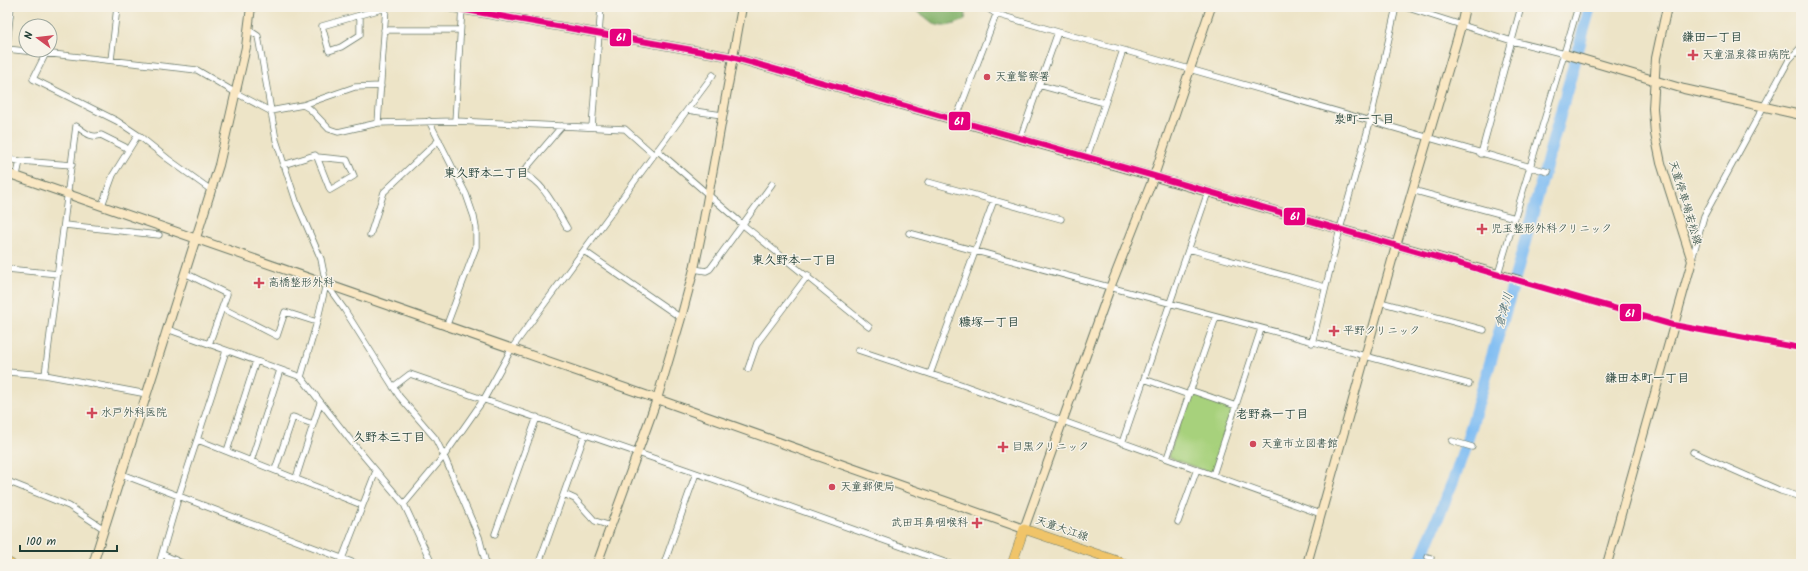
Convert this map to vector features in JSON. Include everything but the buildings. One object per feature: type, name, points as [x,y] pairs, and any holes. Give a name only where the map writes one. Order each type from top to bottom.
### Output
[{"type":"main road","name":"天童大江線","points":[[1012,564],[1024,529],[1126,564]]},
{"type":"main road","points":[[7,562],[11,564]]},
{"type":"street","points":[[11,7],[7,48],[18,49]]},
{"type":"street","points":[[111,60],[117,7]]},
{"type":"street","points":[[93,564],[224,146],[249,30],[251,7]]},
{"type":"street","points":[[449,7],[462,8],[732,56],[1673,325],[1801,348]]},
{"type":"street","points":[[592,127],[601,7]]},
{"type":"street","points":[[597,564],[657,399],[682,318],[694,269],[742,7]]},
{"type":"street","points":[[986,7],[996,14],[1548,172]]},
{"type":"street","points":[[956,120],[999,7]]},
{"type":"street","points":[[7,173],[17,175],[512,348],[1024,529],[1110,288],[1154,176],[1189,70],[1212,7]]},
{"type":"street","points":[[1312,343],[1340,229],[1370,122],[1396,7]]},
{"type":"street","points":[[1405,7],[1512,41],[1565,54],[1684,89],[1801,115]]},
{"type":"street","points":[[1307,564],[1412,190],[1461,26],[1465,7]]},
{"type":"street","points":[[1481,154],[1521,7]]},
{"type":"street","points":[[1500,275],[1515,218],[1532,168],[1578,7]]},
{"type":"street","name":"天童停車場若松線","points":[[1607,564],[1692,261],[1661,163],[1655,134],[1653,108],[1654,80],[1657,51],[1666,7]]},
{"type":"street","points":[[360,15],[360,35],[342,47],[329,51],[322,26],[360,15],[386,8],[378,123]]},
{"type":"street","points":[[455,121],[462,8]]},
{"type":"street","points":[[249,30],[258,36],[276,140],[297,204],[321,259],[326,284],[399,396],[435,438],[479,537],[486,564]]},
{"type":"street","points":[[384,30],[460,30]]},
{"type":"street","points":[[1020,139],[1058,32]]},
{"type":"street","points":[[1692,261],[1704,216],[1789,60],[1801,47]]},
{"type":"street","points":[[1087,157],[1123,50]]},
{"type":"street","points":[[58,54],[197,70],[270,111],[303,105],[355,87],[381,86]]},
{"type":"street","points":[[44,58],[33,79],[117,121],[211,190]]},
{"type":"street","points":[[404,504],[444,456],[484,399],[512,348],[713,75]]},
{"type":"street","points":[[1039,85],[1105,104]]},
{"type":"street","points":[[303,105],[329,129],[338,132],[378,123],[429,121],[625,129],[708,194],[742,224],[869,326]]},
{"type":"street","points":[[687,110],[722,115]]},
{"type":"street","points":[[429,121],[466,194],[476,228],[476,247],[446,326]]},
{"type":"street","points":[[45,375],[65,225],[67,193],[72,165],[76,126],[89,135],[96,137],[101,135],[128,150]]},
{"type":"street","points":[[562,126],[522,173],[531,177],[540,184],[567,228]]},
{"type":"street","points":[[102,205],[113,175],[138,135]]},
{"type":"street","points":[[370,235],[384,192],[438,140]]},
{"type":"street","points":[[283,165],[315,155],[317,157],[347,160],[354,176],[330,190],[317,157]]},
{"type":"street","points":[[7,159],[72,165]]},
{"type":"street","points":[[17,175],[20,161]]},
{"type":"street","points":[[928,182],[1061,218]]},
{"type":"street","points":[[694,269],[706,271],[710,269],[772,184]]},
{"type":"street","points":[[1412,190],[1515,218]]},
{"type":"street","points":[[1122,442],[1208,192]]},
{"type":"street","points":[[930,374],[994,200]]},
{"type":"street","points":[[65,225],[159,235]]},
{"type":"street","points":[[909,233],[1312,343],[1469,384]]},
{"type":"street","points":[[1189,249],[1325,287]]},
{"type":"street","points":[[584,251],[682,318]]},
{"type":"street","points":[[7,269],[58,274]]},
{"type":"street","points":[[185,272],[227,294],[209,344]]},
{"type":"street","points":[[748,369],[757,343],[808,276]]},
{"type":"street","points":[[301,377],[326,284]]},
{"type":"street","points":[[1380,302],[1484,330]]},
{"type":"street","points":[[222,308],[277,336],[285,312],[317,322]]},
{"type":"street","points":[[1167,458],[1216,317]]},
{"type":"street","points":[[167,329],[301,377],[320,403],[404,504],[432,564]]},
{"type":"street","points":[[1213,475],[1261,329]]},
{"type":"street","points":[[858,350],[1122,442],[1321,514]]},
{"type":"street","points":[[159,564],[179,495],[226,351]]},
{"type":"street","points":[[227,451],[256,361]]},
{"type":"street","points":[[251,460],[280,370]]},
{"type":"street","points":[[7,372],[45,375],[147,394]]},
{"type":"street","points":[[393,387],[410,374],[537,417],[950,564]]},
{"type":"street","points":[[1144,379],[1236,406]]},
{"type":"street","points":[[296,478],[320,403]]},
{"type":"street","points":[[275,470],[292,417],[313,424]]},
{"type":"street","points":[[495,534],[537,417]]},
{"type":"street","points":[[540,560],[585,434]]},
{"type":"street","points":[[198,440],[362,505]]},
{"type":"street","points":[[1452,441],[1472,447]]},
{"type":"street","points":[[1693,452],[1781,491],[1801,497]]},
{"type":"street","points":[[1178,522],[1197,469]]},
{"type":"street","points":[[341,561],[376,471]]},
{"type":"street","points":[[664,564],[696,473]]},
{"type":"street","points":[[121,474],[179,495],[341,561],[357,564]]},
{"type":"street","points":[[7,482],[69,506],[104,530]]},
{"type":"street","points":[[564,494],[575,499],[595,521],[611,526]]},
{"type":"street","points":[[162,554],[184,564]]},
{"type":"green space","points":[[906,7],[964,7],[966,12],[965,20],[944,26],[938,25],[916,11]]},
{"type":"green space","points":[[1191,391],[1235,407],[1213,474],[1168,457]]},
{"type":"waterway","name":"倉津川","points":[[1419,564],[1455,476],[1467,441],[1511,292],[1590,7]]},
{"type":"transit line","name":"61","points":[[449,7],[732,57],[1673,325],[1801,348]]},
{"type":"place","name":"天童温泉篠田病院","points":[[1693,55]]},
{"type":"place","name":"天童警察署","points":[[987,77]]},
{"type":"place","name":"児玉整形外科クリニック","points":[[1482,229]]},
{"type":"place","name":"高橋整形外科","points":[[259,283]]},
{"type":"place","name":"平野クリニック","points":[[1334,331]]},
{"type":"place","name":"水戸外科医院","points":[[92,413]]},
{"type":"place","name":"天童市立図書館","points":[[1253,444]]},
{"type":"place","name":"目黒クリニック","points":[[1003,447]]},
{"type":"place","name":"天童郵便局","points":[[832,487]]},
{"type":"place","name":"武田耳鼻咽喉科","points":[[977,523]]},
{"type":"district","name":"鎌田一丁目","points":[[1712,37]]},
{"type":"district","name":"泉町一丁目","points":[[1364,119]]},
{"type":"district","name":"東久野本二丁目","points":[[486,173]]},
{"type":"district","name":"東久野本一丁目","points":[[794,260]]},
{"type":"district","name":"糠塚一丁目","points":[[989,322]]},
{"type":"district","name":"鎌田本町一丁目","points":[[1647,378]]},
{"type":"district","name":"老野森一丁目","points":[[1272,414]]},
{"type":"district","name":"久野本三丁目","points":[[389,437]]}]
